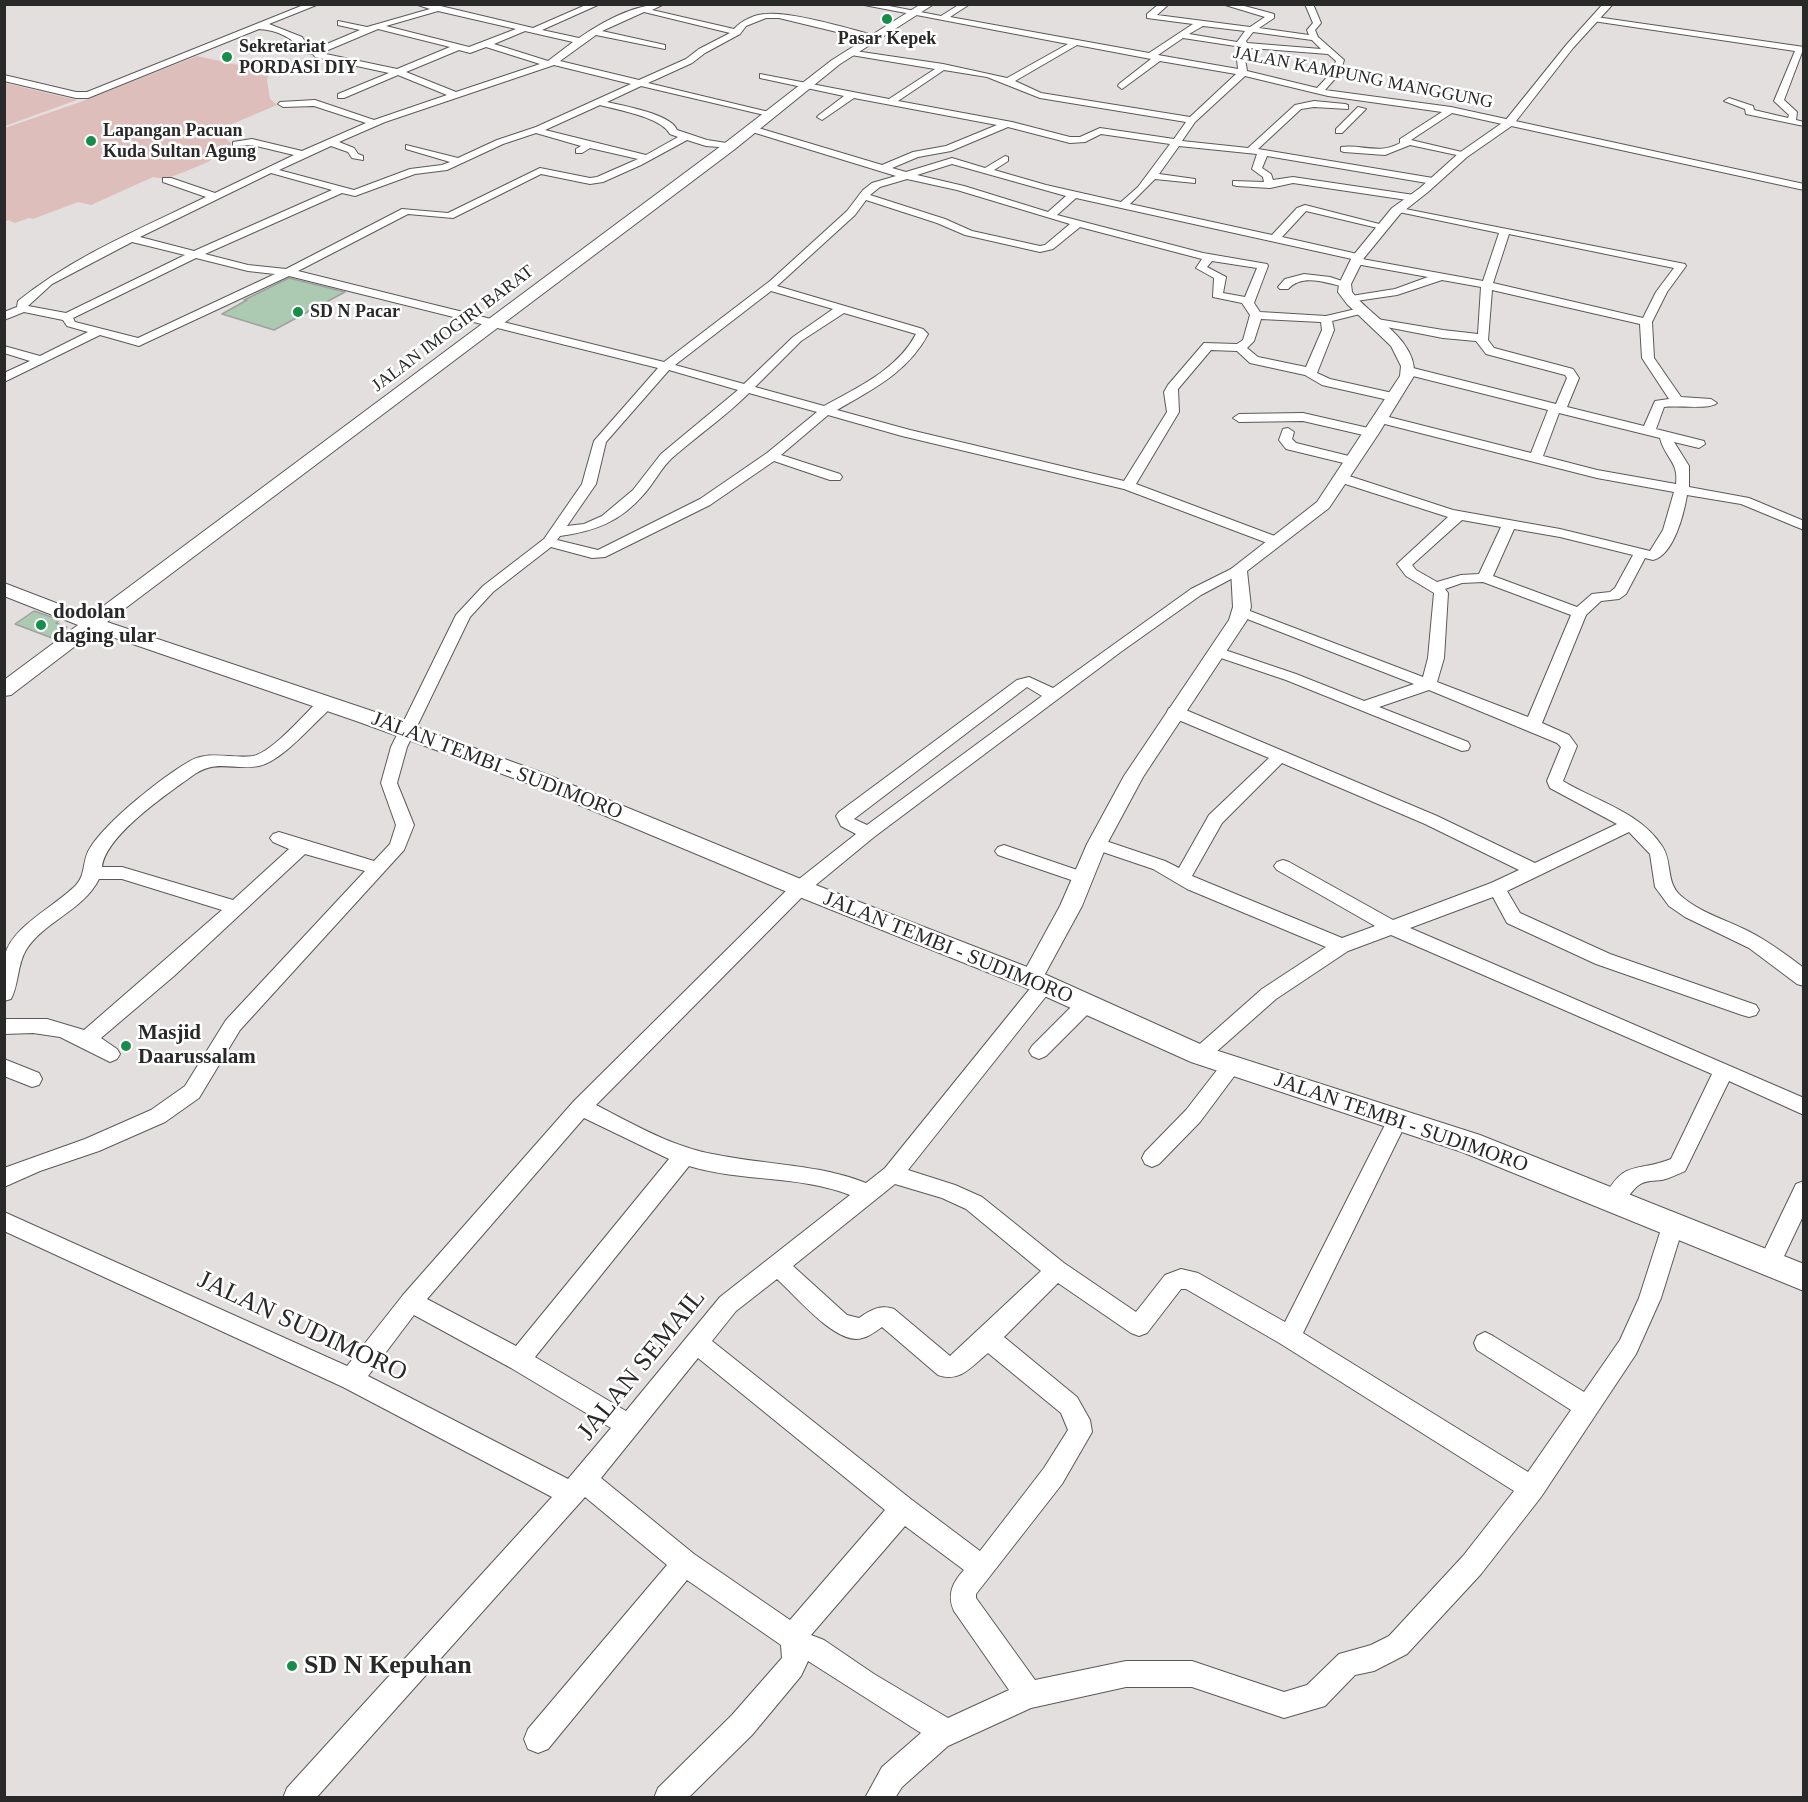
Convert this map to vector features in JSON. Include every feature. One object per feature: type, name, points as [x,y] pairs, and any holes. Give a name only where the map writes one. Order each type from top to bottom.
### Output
[{"type":"main road","name":"JALAN IMOGIRI BARAT","points":[[4,690],[486,321],[752,129],[767,114],[805,85],[852,52],[929,4]]},
{"type":"main road","name":"JALAN TEMBI - SUDIMORO","points":[[4,589],[90,624],[408,731],[535,778],[800,888],[1037,982],[1200,1055],[1231,1067],[1470,1143],[1803,1278]]},
{"type":"street","points":[[4,78],[76,95],[88,95],[315,4]]},
{"type":"street","points":[[419,4],[579,41]]},
{"type":"street","points":[[316,52],[372,28],[454,4]]},
{"type":"street","points":[[341,23],[472,50],[596,4]]},
{"type":"street","points":[[4,317],[48,282],[213,196],[374,123],[550,63],[561,58],[579,41],[613,22],[660,4]]},
{"type":"street","name":"JALAN KAMPUNG MANGGUNG","points":[[862,4],[1243,73],[1320,90],[1451,110],[1803,187]]},
{"type":"street","points":[[944,18],[966,4]]},
{"type":"street","points":[[1165,4],[1150,16],[1201,23]]},
{"type":"street","points":[[1309,4],[1317,23],[1311,30],[1314,38]]},
{"type":"street","points":[[351,1379],[411,1302],[581,1107],[800,888],[868,832],[1053,695],[1181,603],[1239,568],[1317,510],[1372,433],[1409,371],[1408,362],[1401,350],[1356,304],[1357,259],[1382,226],[1399,209],[1463,155],[1509,123],[1570,46],[1609,4]]},
{"type":"street","points":[[779,16],[793,8]]},
{"type":"street","points":[[644,10],[737,32]]},
{"type":"street","points":[[1228,11],[1251,30],[1314,38],[1332,52],[1340,60],[1339,67],[1320,90]]},
{"type":"street","points":[[1122,86],[1154,57],[1201,23],[1228,11],[1271,16],[1251,30],[1241,41],[1247,48],[1241,59],[1243,73],[1192,120],[1179,143],[1153,176],[1123,206]]},
{"type":"street","points":[[269,170],[355,193],[413,171],[440,169],[500,142],[535,130],[689,61],[737,32],[740,26],[765,16],[779,16],[874,38]]},
{"type":"street","points":[[987,25],[1000,16]]},
{"type":"street","points":[[1596,19],[1802,50],[1779,102],[1794,114],[1791,122]]},
{"type":"street","points":[[258,26],[270,27],[299,39],[305,50],[316,52],[318,55],[398,72],[455,95]]},
{"type":"street","points":[[595,32],[662,47]]},
{"type":"street","points":[[1184,36],[1244,45],[1332,52]]},
{"type":"street","points":[[1008,81],[1075,43]]},
{"type":"street","points":[[487,44],[550,63],[767,114]]},
{"type":"street","points":[[341,96],[458,47]]},
{"type":"street","points":[[852,52],[944,67],[1008,81],[1032,94],[1192,120]]},
{"type":"street","points":[[889,104],[944,67]]},
{"type":"street","points":[[763,76],[889,104],[902,109],[1007,124],[1070,140],[1087,139],[1103,131],[1179,143],[1251,150],[1433,181]]},
{"type":"street","points":[[822,117],[852,96]]},
{"type":"street","points":[[1339,131],[1370,98]]},
{"type":"street","points":[[1729,100],[1748,106],[1749,112],[1756,115],[1803,124]]},
{"type":"street","points":[[599,102],[661,120],[671,126],[674,132],[685,137],[727,146]]},
{"type":"street","points":[[304,114],[281,106],[315,103],[374,123]]},
{"type":"street","points":[[1251,150],[1298,107],[1305,104],[1361,109]]},
{"type":"street","points":[[1407,143],[1404,140],[1451,110]]},
{"type":"street","points":[[884,168],[916,154],[948,149],[1007,124]]},
{"type":"street","points":[[752,129],[904,175],[972,191],[1000,202],[1077,224],[1209,257],[1262,265],[1248,305],[1256,315],[1326,319],[1356,304],[1442,277]]},
{"type":"street","points":[[535,130],[648,158]]},
{"type":"street","points":[[67,317],[71,324],[139,342],[288,272],[406,211],[446,217],[540,171],[595,181],[648,158],[685,137]]},
{"type":"street","points":[[237,144],[252,142],[303,154]]},
{"type":"street","points":[[330,142],[351,150],[355,156],[360,158]]},
{"type":"street","points":[[1344,149],[1382,154],[1396,150],[1407,143],[1463,155]]},
{"type":"street","points":[[579,151],[589,145]]},
{"type":"street","points":[[409,147],[459,161]]},
{"type":"street","points":[[1263,152],[1257,169],[1267,176],[1270,185]]},
{"type":"street","points":[[869,164],[884,156]]},
{"type":"street","points":[[985,172],[1005,159]]},
{"type":"street","points":[[4,1178],[106,1139],[158,1116],[192,1092],[233,1025],[398,846],[405,825],[389,783],[399,747],[463,615],[488,589],[552,537],[590,484],[600,441],[666,366],[769,287],[851,213],[876,185],[952,161],[1073,195],[1646,322]]},
{"type":"street","points":[[1153,176],[1191,181]]},
{"type":"street","points":[[278,186],[296,179]]},
{"type":"street","points":[[167,180],[213,196]]},
{"type":"street","points":[[1238,183],[1270,185],[1293,180],[1413,198]]},
{"type":"street","points":[[19,304],[67,317],[128,285],[340,190]]},
{"type":"street","points":[[1050,216],[1073,195]]},
{"type":"street","points":[[864,196],[941,221],[969,233],[1040,249],[1049,247],[1077,224]]},
{"type":"street","points":[[1275,238],[1300,210],[1305,208],[1382,226]]},
{"type":"street","points":[[1399,209],[1505,231],[1595,246],[1681,266],[1662,292],[1646,322],[1648,358],[1677,401]]},
{"type":"street","points":[[1481,339],[1485,335],[1487,285],[1505,231]]},
{"type":"street","points":[[130,238],[248,268],[288,272],[486,321],[666,366],[825,411],[1128,486],[1275,541]]},
{"type":"street","points":[[1209,257],[1201,268],[1220,277],[1217,295],[1249,301]]},
{"type":"street","points":[[1284,287],[1292,279],[1300,277],[1356,304],[1481,339],[1490,351],[1569,372],[1573,378],[1535,459]]},
{"type":"street","points":[[552,537],[592,554],[604,553],[705,502],[772,456],[825,411],[872,384],[904,361],[914,351],[922,334],[769,287]]},
{"type":"street","points":[[552,537],[587,528],[607,519],[638,493],[666,457],[747,388],[797,339],[840,310]]},
{"type":"street","points":[[1240,348],[1248,341],[1256,315]]},
{"type":"street","points":[[1310,372],[1328,330],[1326,319]]},
{"type":"street","points":[[8,374],[97,332]]},
{"type":"street","points":[[1128,486],[1173,412],[1174,406],[1170,392],[1172,388],[1208,346],[1240,348],[1254,360],[1310,372],[1314,377],[1326,381],[1393,397]]},
{"type":"street","points":[[4,350],[41,360]]},
{"type":"street","points":[[1409,371],[1699,444]]},
{"type":"street","points":[[1649,431],[1659,404],[1677,401],[1711,403]]},
{"type":"street","points":[[1239,418],[1303,417],[1372,433]]},
{"type":"street","points":[[1381,419],[1613,477],[1744,501],[1803,525]]},
{"type":"street","points":[[1288,432],[1284,438],[1288,445],[1352,461]]},
{"type":"street","points":[[1341,478],[1459,515],[1575,536],[1653,556],[1661,550],[1676,517],[1684,476],[1683,466],[1670,450],[1666,436]]},
{"type":"street","points":[[772,456],[836,477]]},
{"type":"street","points":[[1428,685],[1436,658],[1441,593],[1436,587],[1409,571],[1404,564],[1459,515]]},
{"type":"street","points":[[1486,578],[1486,572],[1509,524]]},
{"type":"street","points":[[1533,725],[1579,613],[1597,597],[1614,596],[1621,591],[1641,553]]},
{"type":"street","points":[[1037,982],[1097,844],[1134,776],[1235,626],[1242,612],[1239,568]]},
{"type":"street","points":[[1436,587],[1453,580],[1486,578],[1493,583],[1579,613]]},
{"type":"street","points":[[1242,612],[1533,725],[1563,739],[1569,747],[1558,769],[1556,784],[1632,824],[1658,851],[1660,882],[1666,893],[1677,903],[1765,949],[1803,980]]},
{"type":"street","points":[[1217,652],[1291,677],[1462,746]]},
{"type":"street","points":[[868,832],[847,822],[846,816],[1023,682],[1032,683],[1053,695]]},
{"type":"street","points":[[1364,707],[1428,685]]},
{"type":"street","points":[[4,994],[18,947],[34,929],[86,886],[93,873],[92,862],[97,851],[115,831],[197,764],[214,760],[245,762],[265,757],[277,749],[325,704]]},
{"type":"street","points":[[1175,712],[1431,820],[1534,870]]},
{"type":"street","points":[[1182,878],[1215,819],[1280,756]]},
{"type":"street","points":[[1200,1055],[1269,994],[1341,946],[1497,888],[1632,824]]},
{"type":"street","points":[[279,838],[302,847],[377,868]]},
{"type":"street","points":[[1097,844],[1159,865],[1182,878],[1341,946]]},
{"type":"street","points":[[88,1038],[237,908],[302,847]]},
{"type":"street","points":[[1004,851],[1083,878]]},
{"type":"street","points":[[1283,866],[1391,927],[1724,1070],[1803,1107]]},
{"type":"street","points":[[93,873],[122,873],[237,908]]},
{"type":"street","points":[[1497,888],[1514,918],[1602,959],[1749,1010]]},
{"type":"street","name":"JALAN SEMAIL","points":[[297,1797],[578,1487],[728,1304],[892,1174],[1037,982]]},
{"type":"street","points":[[1039,1052],[1085,1005]]},
{"type":"street","points":[[4,1027],[42,1026],[88,1038],[110,1054]]},
{"type":"street","points":[[4,1067],[32,1079]]},
{"type":"street","points":[[1152,1158],[1192,1116],[1231,1067]]},
{"type":"street","points":[[1614,1200],[1624,1183],[1633,1176],[1678,1165],[1724,1070]]},
{"type":"street","points":[[581,1107],[627,1131],[684,1155],[717,1164],[823,1177],[845,1182],[868,1193]]},
{"type":"street","points":[[1289,1336],[1398,1119]]},
{"type":"street","points":[[519,1360],[684,1155]]},
{"type":"street","points":[[892,1174],[946,1191],[974,1203],[1056,1270],[1139,1326],[1173,1282],[1181,1279],[1190,1280],[1289,1336],[1532,1488]]},
{"type":"street","points":[[1769,1264],[1803,1190]]},
{"type":"street","name":"JALAN SUDIMORO","points":[[4,1221],[351,1379],[578,1487],[794,1643]]},
{"type":"street","points":[[879,1797],[892,1777],[938,1736],[1029,1695],[1126,1674],[1192,1674],[1284,1705],[1315,1696],[1347,1663],[1374,1658],[1398,1646],[1472,1565],[1532,1488],[1628,1347],[1650,1298],[1673,1224]]},
{"type":"street","points":[[777,1265],[839,1322],[860,1328],[867,1327],[878,1318],[886,1316],[946,1366],[955,1367],[988,1338],[1056,1270]]},
{"type":"street","points":[[411,1302],[519,1360],[629,1426]]},
{"type":"street","points":[[988,1338],[1069,1405],[1078,1420],[1080,1432],[1053,1476],[964,1589],[963,1602],[1029,1695]]},
{"type":"street","points":[[696,1342],[903,1509],[982,1568]]},
{"type":"street","points":[[1485,1343],[1588,1407]]},
{"type":"street","points":[[668,1797],[742,1725],[792,1667],[796,1658],[794,1643],[903,1509]]},
{"type":"street","points":[[538,1739],[685,1563]]},
{"type":"street","points":[[794,1643],[815,1649],[865,1683],[946,1732]]},
{"type":"shaded area","name":"Lapangan Pacuan Kuda Sultan Agung","points":[[197,56],[266,73],[270,69],[277,70],[270,73],[267,80],[270,99],[277,105],[225,127],[219,133],[231,143],[230,147],[208,162],[165,179],[153,177],[91,205],[78,202],[33,219],[29,218],[15,223],[8,220],[5,222],[5,128],[83,101]]},
{"type":"shaded area","points":[[5,83],[77,100],[5,126]]},
{"type":"building","points":[[289,278],[345,292],[274,330],[222,314],[247,300],[244,300]]},
{"type":"building","name":"dodolan daging ular","points":[[34,611],[60,620],[56,623],[67,627],[52,638],[15,624]]},
{"type":"place","name":"Pasar Kepek","points":[[887,19]]},
{"type":"place","name":"Sekretariat PORDASI DIY","points":[[227,57]]},
{"type":"place","name":"Lapangan Pacuan Kuda Sultan Agung","points":[[91,141]]},
{"type":"place","name":"SD N Pacar","points":[[298,312]]},
{"type":"place","name":"dodolan daging ular","points":[[41,625]]},
{"type":"place","name":"Masjid Daarussalam","points":[[126,1046]]},
{"type":"place","name":"SD N Kepuhan","points":[[292,1666]]}]
